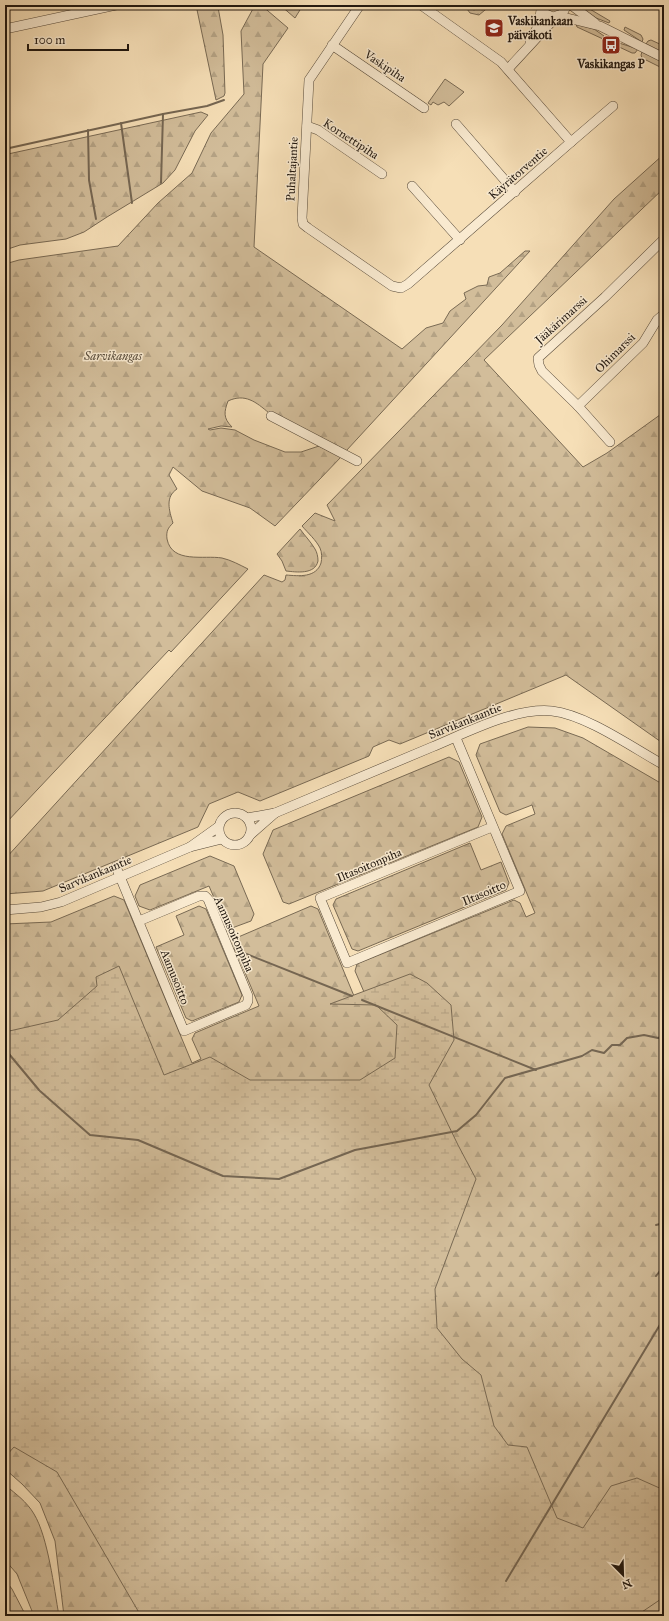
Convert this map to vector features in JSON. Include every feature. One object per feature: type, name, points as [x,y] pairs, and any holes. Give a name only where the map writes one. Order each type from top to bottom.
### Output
[{"type":"street","points":[[5,29],[116,5]]},
{"type":"street","name":"Puhaltajantie","points":[[360,5],[309,80],[302,218],[303,224],[318,236],[392,286],[401,288],[408,284]]},
{"type":"street","points":[[421,5],[501,62],[571,142]]},
{"type":"street","points":[[508,69],[558,17],[565,12],[567,5]]},
{"type":"street","points":[[571,5],[600,26],[664,58]]},
{"type":"street","points":[[526,52],[538,24],[540,7]]},
{"type":"street","points":[[540,7],[547,16],[600,26]]},
{"type":"street","name":"Vaskipiha","points":[[332,45],[424,108]]},
{"type":"street","name":"Käyrätorventie","points":[[408,284],[613,106]]},
{"type":"street","points":[[456,124],[515,192]]},
{"type":"street","name":"Kornettipiha","points":[[307,126],[318,130],[382,174]]},
{"type":"street","points":[[412,186],[460,240]]},
{"type":"street","name":"Jääkärimarssi","points":[[610,442],[578,406],[542,371],[538,358],[664,239]]},
{"type":"street","name":"Ohimarssi","points":[[578,406],[643,344],[657,320],[664,314]]},
{"type":"street","points":[[271,416],[357,461]]},
{"type":"street","name":"Sarvikankaantie","points":[[190,847],[218,827],[224,816],[230,813],[242,814],[247,818],[275,812],[516,714],[531,711],[552,711],[587,722],[664,765]]},
{"type":"street","name":"Iltasoitto","points":[[347,963],[520,891],[456,738]]},
{"type":"street","name":"Sarvikankaantie","points":[[5,910],[42,908],[61,902],[190,847],[222,839],[226,843],[237,846],[243,844],[250,835],[275,812]]},
{"type":"street","points":[[247,818],[251,826],[250,835]]},
{"type":"street","points":[[218,827],[219,836],[222,839]]},
{"type":"street","name":"Iltasoitonpiha","points":[[347,963],[320,898],[492,827]]},
{"type":"street","name":"Aamusoitto","points":[[116,866],[140,921],[184,1031],[246,1005],[248,1001]]},
{"type":"street","name":"Aamusoitonpiha","points":[[140,921],[199,896],[205,896],[208,899],[248,996],[248,1001]]},
{"type":"green space","points":[[196,5],[217,5],[218,7],[223,35],[225,93],[224,96],[216,100]]},
{"type":"green space","name":"Sarvikangas","points":[[255,5],[261,5],[288,28],[263,64],[254,247],[402,349],[426,328],[443,323],[450,311],[466,299],[464,293],[478,286],[487,285],[489,277],[500,273],[525,251],[530,251],[346,451],[269,413],[255,402],[245,398],[228,401],[225,415],[227,421],[232,427],[221,426],[208,429],[221,428],[235,430],[254,440],[285,452],[301,452],[319,446],[341,457],[275,526],[250,508],[202,491],[173,467],[169,475],[177,489],[173,492],[169,500],[169,509],[173,523],[167,532],[167,539],[170,547],[175,552],[182,555],[190,557],[222,558],[248,569],[171,652],[169,650],[5,824],[5,264],[19,260],[118,246],[158,203],[192,173],[211,133],[244,94],[241,31]]},
{"type":"green space","points":[[280,5],[303,5],[295,18]]},
{"type":"green space","points":[[469,5],[491,5],[479,15],[470,13],[467,9]]},
{"type":"green space","points":[[588,8],[610,21],[609,23],[596,18],[583,9]]},
{"type":"green space","points":[[576,24],[594,29],[604,36],[603,39],[577,27]]},
{"type":"green space","points":[[625,27],[641,35],[643,39],[642,42],[624,30]]},
{"type":"green space","points":[[651,40],[664,46],[664,53],[646,44]]},
{"type":"green space","points":[[619,43],[638,49],[635,53],[632,53],[617,46]]},
{"type":"green space","points":[[642,52],[664,62],[664,69],[642,58]]},
{"type":"green space","points":[[445,79],[464,92],[449,106],[444,102],[438,105],[433,102],[431,105],[428,103]]},
{"type":"green space","points":[[201,112],[208,115],[195,131],[175,170],[163,183],[84,232],[66,239],[20,245],[5,250],[5,156],[8,154]]},
{"type":"green space","points":[[664,154],[664,188],[484,360],[583,467],[607,453],[664,412],[664,744],[566,675],[400,744],[389,740],[373,747],[369,756],[260,801],[238,792],[209,804],[198,827],[43,891],[5,894],[5,859],[264,575],[282,582],[285,580],[286,575],[296,576],[311,574],[319,568],[322,560],[321,550],[302,526],[315,513],[335,521],[327,505],[502,325],[614,199]]},
{"type":"green space","points":[[300,529],[316,550],[318,561],[313,569],[309,571],[286,571],[277,554]]},
{"type":"green space","points":[[528,727],[555,728],[583,738],[664,785],[664,1613],[660,1616],[64,1616],[55,1541],[40,1503],[5,1469],[5,924],[51,922],[114,896],[124,900],[192,1063],[201,1059],[192,1039],[195,1033],[259,1006],[233,944],[236,938],[311,906],[318,909],[354,996],[364,992],[355,971],[357,964],[514,900],[520,903],[526,917],[535,913],[502,834],[506,826],[535,814],[532,805],[506,815],[500,812],[476,755],[480,744]]},
{"type":"green space","points":[[449,757],[459,762],[482,817],[478,827],[289,904],[283,902],[263,854],[273,830]]},
{"type":"green space","points":[[470,843],[481,870],[501,862],[509,883],[506,890],[358,951],[352,949],[333,905],[336,899]]},
{"type":"green space","points":[[210,856],[234,866],[254,914],[251,921],[232,928],[226,926],[209,886],[150,910],[139,906],[135,896],[140,885]]},
{"type":"green space","points":[[199,906],[206,909],[242,995],[239,1002],[192,1021],[186,1018],[156,947],[184,935],[176,916]]},
{"type":"green space","points":[[119,966],[164,1075],[210,1057],[250,1080],[360,1080],[395,1058],[397,1025],[376,1005],[330,1004],[410,974],[427,983],[451,1005],[454,1040],[429,1085],[476,1179],[435,1289],[437,1328],[462,1359],[481,1375],[494,1426],[508,1445],[527,1447],[557,1518],[583,1528],[611,1486],[637,1478],[664,1490],[664,1597],[636,1616],[141,1616],[57,1472],[14,1447],[5,1457],[5,1032],[58,1020],[97,986],[96,977]]},
{"type":"green space","points":[[5,1485],[28,1506],[39,1524],[47,1549],[59,1616],[34,1616],[17,1574],[5,1560]]},
{"type":"green space","points":[[5,1580],[12,1589],[26,1616],[5,1616]]},
{"type":"waterway","points":[[5,149],[163,114],[207,106],[224,100]]},
{"type":"waterway","points":[[161,183],[163,114]]},
{"type":"waterway","points":[[121,123],[132,203]]},
{"type":"waterway","points":[[88,130],[89,180],[96,219]]},
{"type":"waterway","points":[[234,949],[352,996]]},
{"type":"waterway","points":[[362,1000],[536,1070]]},
{"type":"waterway","points":[[40,1091],[90,1135],[138,1140],[223,1176],[279,1179],[355,1150],[457,1131],[476,1115],[505,1078],[582,1056],[592,1050],[604,1053],[612,1045],[620,1045],[627,1038],[644,1035],[658,1038],[664,1036]]},
{"type":"waterway","points":[[5,1052],[9,1054],[39,1090]]},
{"type":"waterway","points":[[656,1225],[664,1223]]},
{"type":"waterway","points":[[656,1276],[664,1266]]},
{"type":"waterway","points":[[506,1581],[664,1318]]},
{"type":"place","name":"Vaskikankaan päiväkoti","points":[[494,28]]},
{"type":"place","name":"Vaskikangas P","points":[[611,45]]}]
